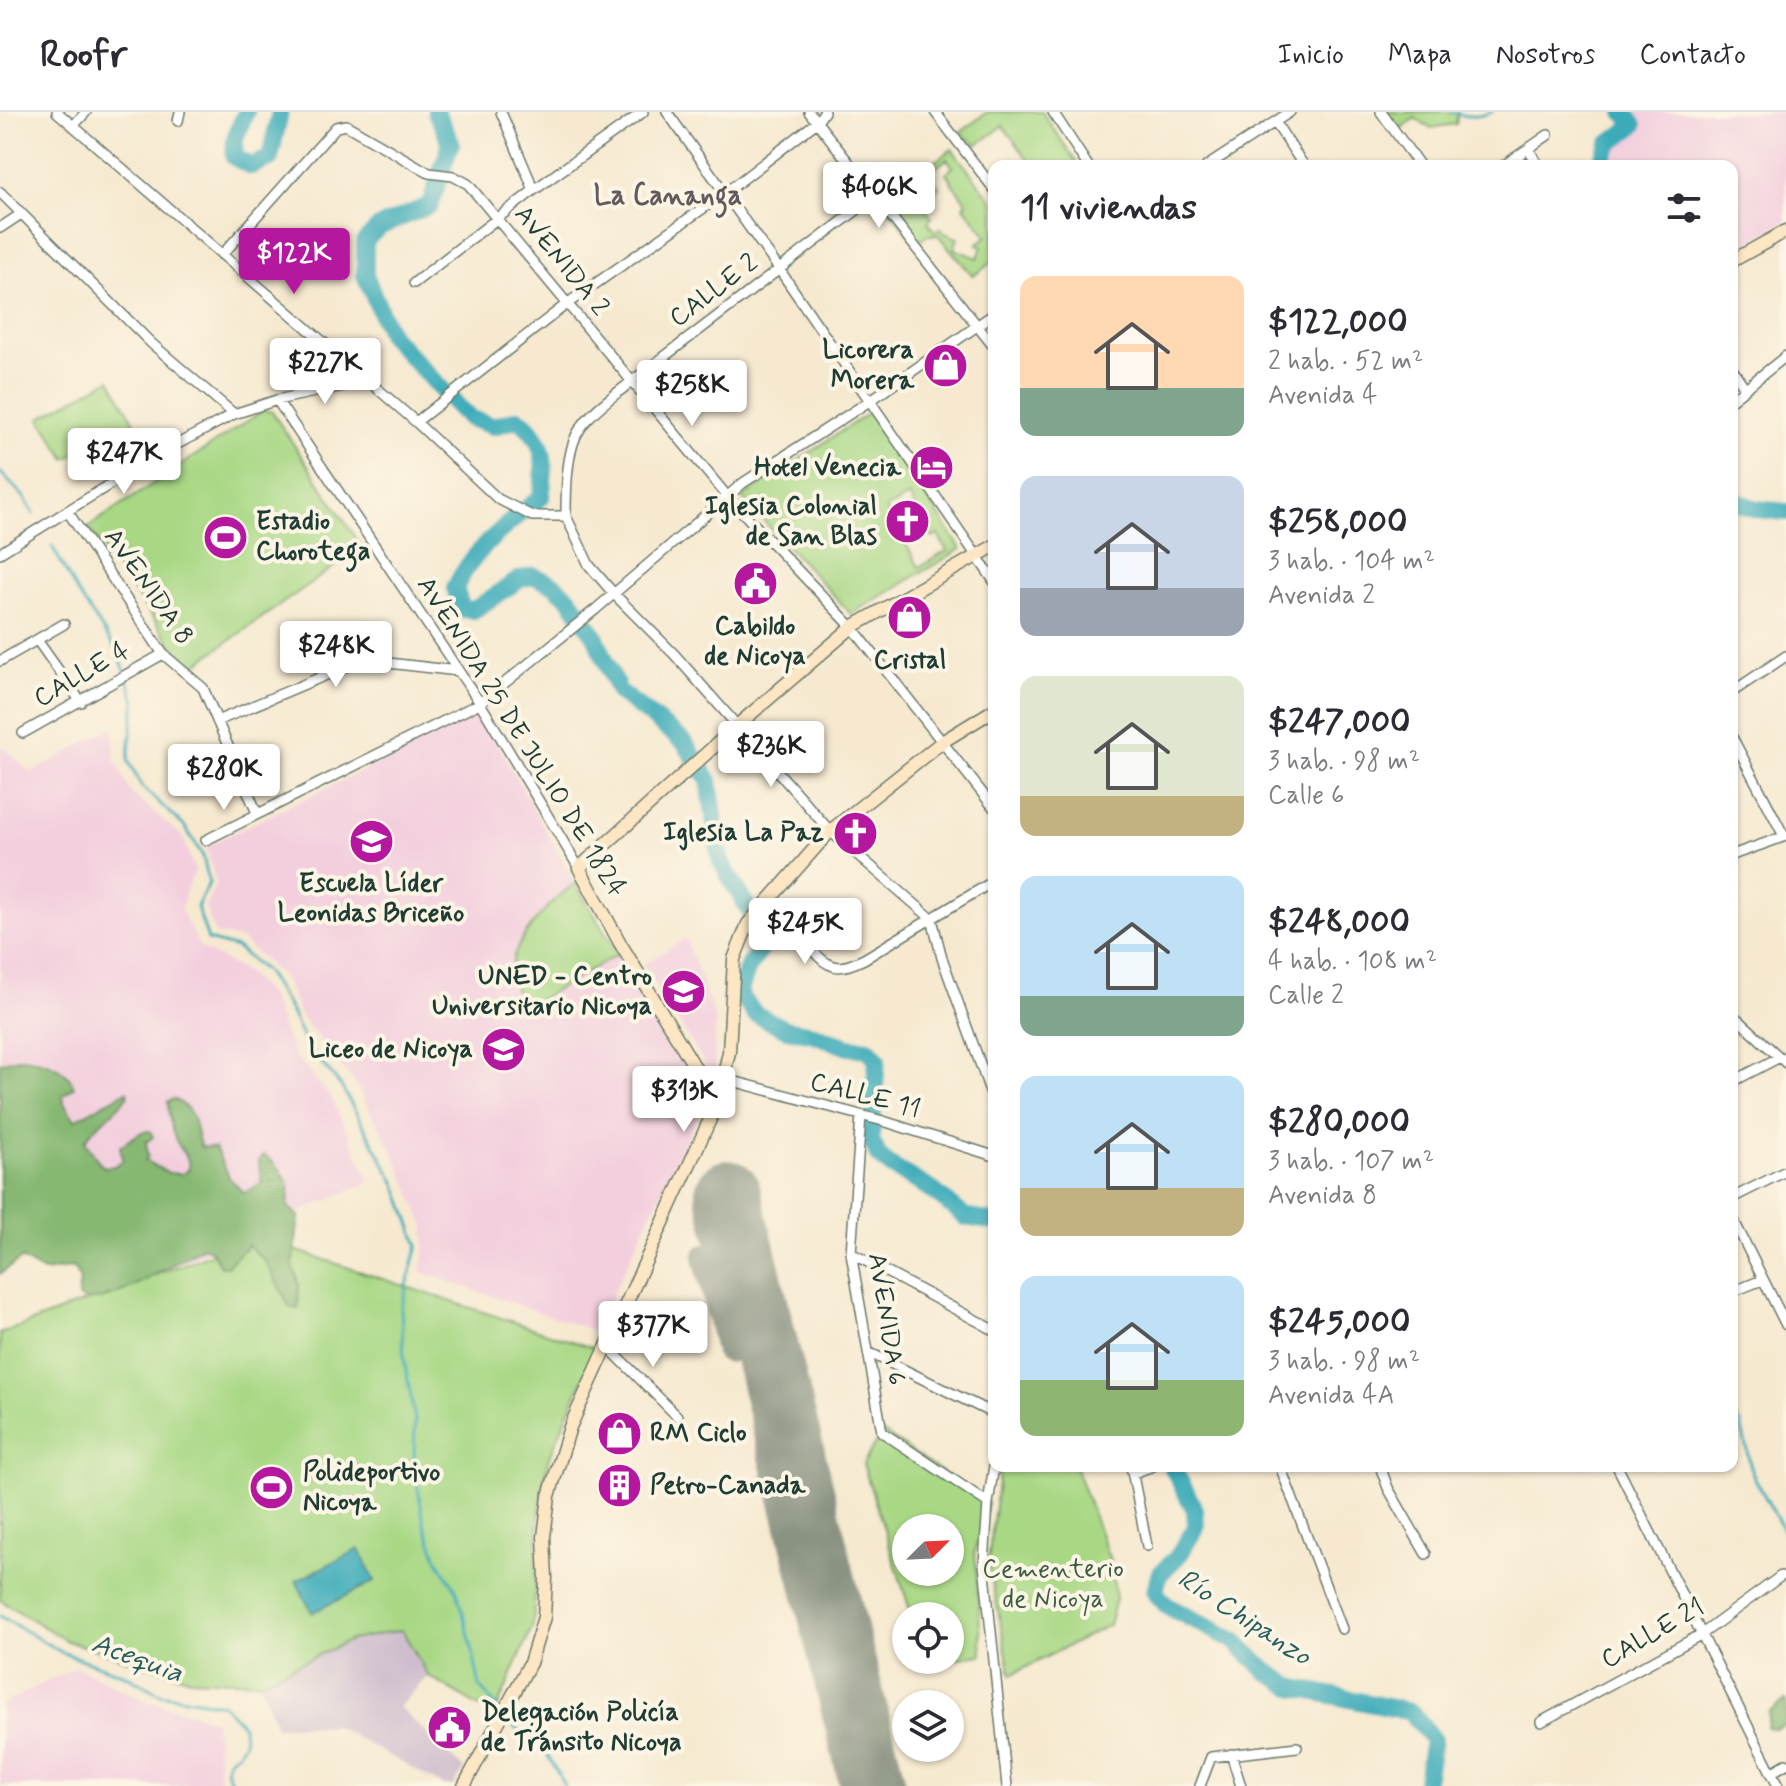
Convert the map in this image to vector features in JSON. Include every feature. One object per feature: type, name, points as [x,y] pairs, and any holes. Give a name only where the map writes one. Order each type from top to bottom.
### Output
[{"type":"main road","points":[[1738,258],[1786,231]]},
{"type":"main road","points":[[579,868],[852,627],[988,549]]},
{"type":"main road","points":[[464,1786],[530,1663],[544,1617],[544,1537],[549,1496],[570,1427],[717,1104],[725,1079],[734,959],[748,924],[830,831],[942,742],[988,714]]},
{"type":"main road","name":"AVENIDA 25 DE JULIO DE 1824","points":[[579,868],[620,943],[717,1104]]},
{"type":"street","points":[[57,112],[416,422],[475,479],[511,507],[532,516],[566,516],[589,565],[614,594],[674,654],[830,831],[932,919],[942,958],[988,1085]]},
{"type":"street","points":[[73,126],[86,112]]},
{"type":"street","points":[[501,112],[534,190]]},
{"type":"street","points":[[414,283],[534,190],[643,112]]},
{"type":"street","points":[[667,112],[871,400],[988,573]]},
{"type":"street","points":[[809,112],[988,339]]},
{"type":"street","points":[[416,422],[568,303],[725,193],[817,122],[824,112]]},
{"type":"street","points":[[935,112],[988,181]]},
{"type":"street","points":[[1053,112],[1084,160]]},
{"type":"street","points":[[1216,160],[1290,112]]},
{"type":"street","points":[[1381,112],[1416,160]]},
{"type":"street","points":[[1275,122],[1300,160]]},
{"type":"street","name":"AVENIDA 2","points":[[222,255],[336,127],[346,125],[429,173],[453,176],[468,184],[727,496],[852,627],[988,800]]},
{"type":"street","points":[[1512,160],[1548,135]]},
{"type":"street","points":[[1529,149],[1535,160]]},
{"type":"street","points":[[0,192],[151,343],[234,414]]},
{"type":"street","name":"CALLE 2","points":[[566,516],[568,473],[578,430],[595,412],[874,197]]},
{"type":"street","points":[[0,228],[21,214]]},
{"type":"street","points":[[206,840],[480,703],[614,594],[727,496],[988,318]]},
{"type":"street","points":[[1738,394],[1786,356]]},
{"type":"street","points":[[1738,378],[1745,388]]},
{"type":"street","points":[[0,553],[157,455],[234,414],[277,400],[367,381]]},
{"type":"street","name":"AVENIDA 25 DE JULIO DE 1824","points":[[277,400],[480,703],[579,868]]},
{"type":"street","name":"AVENIDA 8","points":[[68,512],[163,654],[203,688],[257,813]]},
{"type":"street","points":[[0,661],[64,624]]},
{"type":"street","points":[[37,640],[81,702]]},
{"type":"street","name":"CALLE 4","points":[[23,733],[163,654]]},
{"type":"street","points":[[1738,688],[1786,656]]},
{"type":"street","points":[[217,721],[357,662],[458,671]]},
{"type":"street","points":[[1738,748],[1785,836],[1738,853]]},
{"type":"street","points":[[763,904],[827,965],[836,968],[847,967],[864,959],[988,885]]},
{"type":"street","points":[[1738,1020],[1782,1061],[1738,1079]]},
{"type":"street","name":"CALLE 11","points":[[725,1079],[883,1121],[988,1154]]},
{"type":"street","name":"AVENIDA 6","points":[[864,1117],[851,1253],[882,1432],[988,1503]]},
{"type":"street","points":[[1738,1195],[1786,1171]]},
{"type":"street","points":[[1738,1230],[1786,1325]]},
{"type":"street","points":[[851,1253],[988,1327]]},
{"type":"street","points":[[1738,1290],[1762,1280]]},
{"type":"street","points":[[606,1345],[677,1416]]},
{"type":"street","points":[[868,1352],[988,1411]]},
{"type":"street","points":[[993,1472],[984,1564],[1007,1786]]},
{"type":"street","points":[[1132,1472],[1147,1546]]},
{"type":"street","points":[[1282,1472],[1342,1629]]},
{"type":"street","points":[[1382,1472],[1388,1488],[1426,1554]]},
{"type":"street","points":[[1620,1472],[1778,1786]]},
{"type":"street","name":"CALLE 21","points":[[1541,1722],[1702,1634],[1781,1576]]},
{"type":"street","points":[[1200,1786],[1211,1757],[1297,1747]]},
{"type":"street","points":[[1231,1754],[1241,1786]]},
{"type":"street","points":[[1771,1773],[1786,1764]]},
{"type":"shaded area","points":[[1635,112],[1786,112],[1786,221],[1738,249],[1738,160],[1610,160],[1615,148],[1639,129]]},
{"type":"shaded area","name":"Liceo de Nicoya","points":[[481,714],[575,883],[550,902],[522,1009],[618,954],[708,1095],[595,1331],[421,1272],[425,1226],[393,1151],[354,1082],[302,1018],[284,978],[241,939],[215,934],[205,906],[216,883],[206,846]]},
{"type":"shaded area","points":[[113,727],[115,760],[131,793],[182,836],[195,871],[181,910],[200,947],[247,973],[270,996],[292,1052],[331,1097],[370,1182],[144,1278],[0,1218],[0,744],[31,773]]},
{"type":"shaded area","name":"UNED - Centro Universitario Nicoya","points":[[686,938],[715,1019],[713,1077],[643,965]]},
{"type":"shaded area","points":[[402,1630],[428,1676],[399,1707],[464,1769],[453,1786],[444,1786],[333,1725],[276,1726],[259,1682],[351,1640]]},
{"type":"shaded area","points":[[76,1667],[144,1700],[215,1720],[220,1786],[0,1786],[0,1705]]},
{"type":"green space","points":[[987,112],[1042,112],[1075,160],[1028,160],[1003,126],[977,145],[960,133]]},
{"type":"green space","points":[[1381,112],[1458,112],[1456,124],[1430,128],[1415,118],[1396,132]]},
{"type":"green space","points":[[952,149],[988,195],[988,265],[973,276],[938,235],[927,235],[916,244],[881,200]],"holes":[[[947,159],[953,167],[946,173],[967,203],[964,206],[987,236],[977,244],[982,246],[978,258],[954,249],[958,238],[944,233],[940,228],[935,232],[928,222],[932,218],[920,202],[939,187],[933,179],[928,183],[924,177]]]},
{"type":"green space","points":[[110,379],[135,423],[66,459],[40,418]]},
{"type":"green space","name":"Estadio Chorotega","points":[[264,410],[272,412],[362,547],[189,669],[88,527]]},
{"type":"green space","points":[[870,412],[961,549],[851,614],[742,498]],"holes":[[[909,496],[933,538],[938,535],[947,551],[919,567],[886,509]]]},
{"type":"green space","points":[[575,883],[618,954],[521,1010],[512,973],[517,948],[544,911]]},
{"type":"green space","points":[[18,1058],[43,1062],[65,1074],[74,1087],[63,1095],[64,1103],[75,1120],[127,1091],[128,1095],[85,1142],[102,1166],[111,1167],[119,1163],[123,1159],[120,1146],[142,1132],[150,1131],[153,1137],[146,1142],[148,1157],[145,1161],[169,1173],[182,1174],[189,1169],[170,1121],[168,1101],[174,1099],[191,1114],[201,1147],[215,1148],[230,1179],[244,1193],[262,1183],[259,1160],[264,1155],[273,1162],[289,1188],[288,1207],[299,1216],[293,1265],[299,1285],[298,1309],[290,1307],[266,1262],[248,1245],[227,1266],[220,1266],[212,1251],[204,1247],[122,1292],[89,1300],[78,1297],[80,1280],[73,1267],[44,1272],[21,1259],[0,1274],[0,1063]]},
{"type":"green space","name":"Polideportivo Nicoya","points":[[255,1237],[596,1349],[548,1460],[539,1516],[533,1625],[494,1716],[428,1676],[402,1630],[351,1640],[259,1682],[191,1679],[67,1641],[0,1600],[0,1334]]},
{"type":"green space","points":[[882,1432],[988,1503],[975,1551],[982,1655],[964,1657],[964,1602],[907,1602],[902,1586],[964,1586],[964,1514],[892,1514],[892,1554],[863,1464]]},
{"type":"green space","name":"Cementerio de Nicoya","points":[[999,1472],[1077,1472],[1111,1563],[1116,1599],[1109,1625],[1011,1675],[988,1562]]},
{"type":"green space","points":[[1786,1700],[1786,1724],[1775,1729],[1767,1728],[1769,1712]]},
{"type":"water","points":[[359,1549],[375,1581],[312,1613],[296,1581]]},
{"type":"waterway","name":"Río Chipanzo","points":[[246,112],[235,138],[234,157],[251,166],[270,158],[280,112]]},
{"type":"waterway","name":"Río Chipanzo","points":[[436,112],[451,143],[430,205],[379,227],[365,241],[365,275],[390,335],[469,418],[493,426],[518,419],[528,427],[539,444],[544,464],[541,497],[492,538],[471,561],[455,588],[462,609],[474,610],[520,579],[534,576],[554,585],[570,599],[595,636],[619,692],[684,742],[709,780],[720,860],[759,927],[759,952],[748,967],[739,994],[755,1014],[786,1029],[814,1034],[848,1047],[868,1049],[877,1059],[871,1139],[878,1155],[892,1167],[932,1190],[965,1217],[988,1221]]},
{"type":"waterway","points":[[1452,112],[1472,116],[1492,112]]},
{"type":"waterway","points":[[1602,160],[1609,144],[1634,125],[1624,112]]},
{"type":"waterway","points":[[0,472],[24,497],[34,514]]},
{"type":"waterway","points":[[1738,502],[1756,509],[1786,512]]},
{"type":"waterway","points":[[52,546],[77,592],[119,654],[135,701],[128,760],[142,787],[185,827],[203,856],[209,883],[197,907],[208,940],[237,948],[266,972],[290,1010],[305,1043],[341,1086],[396,1184],[418,1245],[401,1309],[404,1359],[415,1420],[414,1464],[424,1523],[438,1561],[457,1591],[480,1687],[497,1707]]},
{"type":"waterway","name":"Acequia","points":[[1738,1420],[1752,1473],[1786,1535]]},
{"type":"waterway","name":"Río Chipanzo","points":[[1175,1472],[1195,1510],[1196,1527],[1178,1556],[1159,1575],[1155,1592],[1167,1606],[1235,1641],[1265,1670],[1292,1687],[1411,1712],[1433,1740],[1425,1786]]},
{"type":"waterway","name":"Acequia","points":[[0,1616],[61,1652],[125,1675],[160,1694],[222,1704],[243,1726],[244,1742],[238,1752],[228,1759],[226,1769],[233,1786]]},
{"type":"waterway","points":[[513,1726],[548,1756],[565,1786]]},
{"type":"taxiway","points":[[741,1250],[706,1257],[728,1350],[764,1341]]},
{"type":"runway","points":[[728,1193],[873,1786]]},
{"type":"place","name":"Licorera Morera","points":[[945,366]]},
{"type":"place","name":"Hotel Venecia","points":[[932,468]]},
{"type":"place","name":"Iglesia Colonial de San Blas","points":[[908,522]]},
{"type":"place","name":"Estadio Chorotega","points":[[225,537]]},
{"type":"place","name":"Cabildo de Nicoya","points":[[755,584]]},
{"type":"place","name":"Cristal","points":[[910,618]]},
{"type":"place","name":"Iglesia La Paz","points":[[855,833]]},
{"type":"place","name":"Escuela Líder Leonidas Briceño","points":[[371,841]]},
{"type":"place","name":"UNED - Centro Universitario Nicoya","points":[[683,992]]},
{"type":"place","name":"Liceo de Nicoya","points":[[504,1050]]},
{"type":"place","name":"RM Ciclo","points":[[619,1434]]},
{"type":"place","name":"Petro-Canada","points":[[619,1486]]},
{"type":"place","name":"Polideportivo Nicoya","points":[[272,1488]]},
{"type":"place","name":"Delegación Policía de Tránsito Nicoya","points":[[450,1728]]},
{"type":"district","name":"La Cananga","points":[[668,196]]}]
